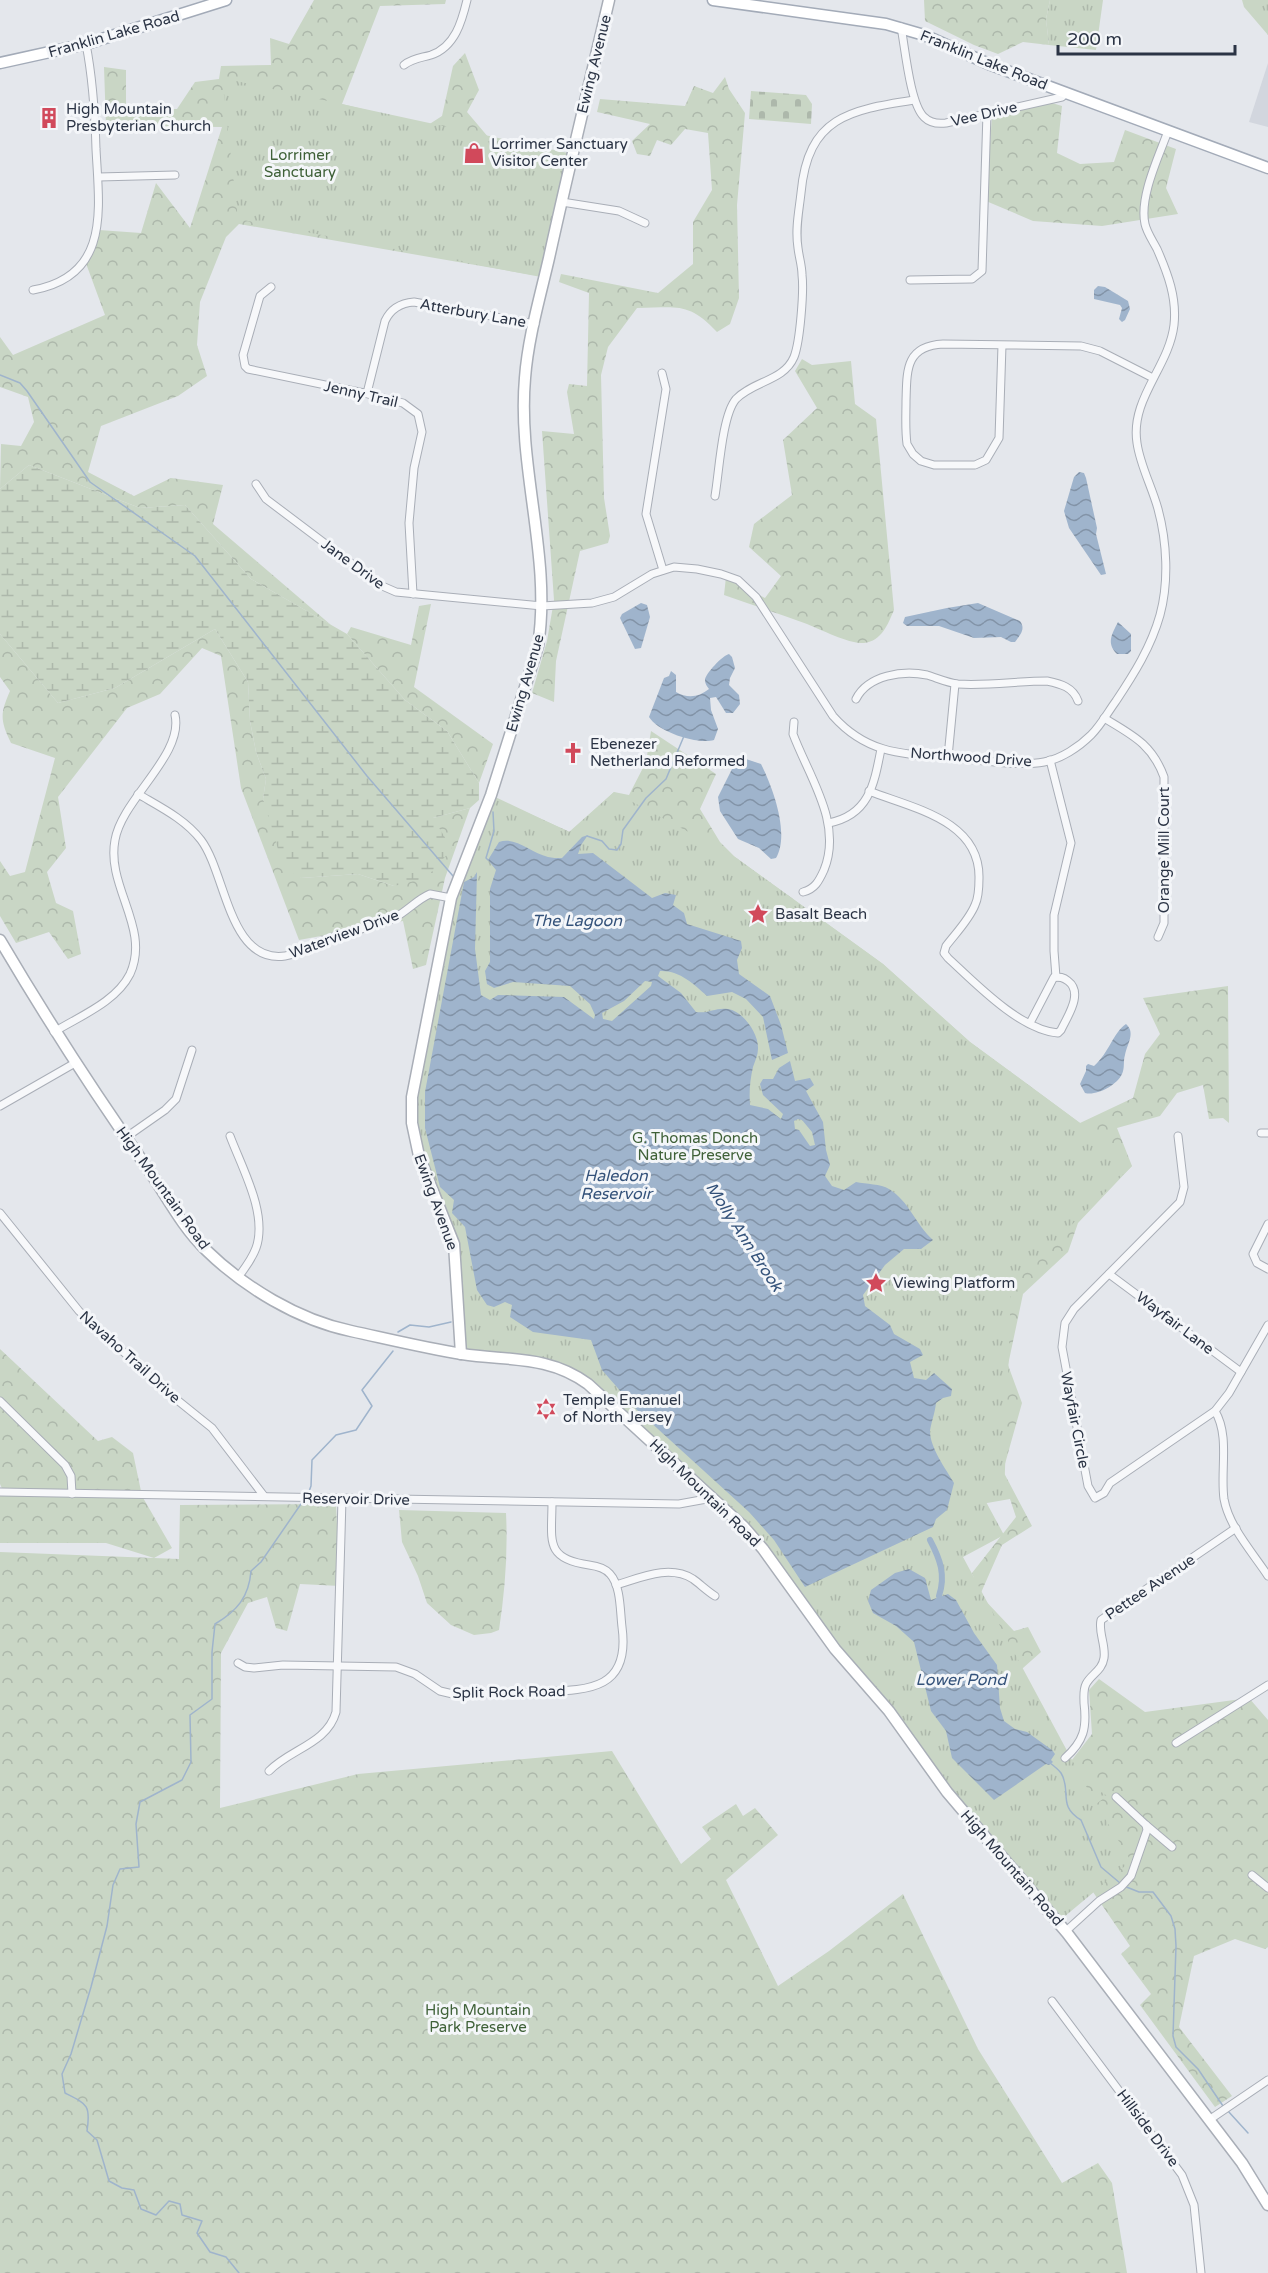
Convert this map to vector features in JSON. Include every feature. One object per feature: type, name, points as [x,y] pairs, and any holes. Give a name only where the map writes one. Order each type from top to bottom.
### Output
[{"type":"main road","name":"Franklin Lake Road","points":[[0,63],[86,44],[226,0]]},
{"type":"main road","name":"Ewing Avenue","points":[[461,1354],[454,1244],[419,1156],[412,1110],[414,1084],[427,1028],[451,897],[491,795],[534,665],[541,627],[542,606],[524,405],[525,377],[562,202],[609,0]]},
{"type":"main road","name":"Franklin Lake Road","points":[[713,0],[902,27],[973,58],[1268,168]]},
{"type":"main road","name":"High Mountain Road","points":[[0,940],[54,1032],[125,1138],[194,1236],[216,1259],[280,1303],[330,1325],[461,1354],[535,1361],[570,1372],[588,1384],[759,1543],[814,1623],[889,1711],[947,1792],[1066,1931],[1242,2163],[1268,2205]]},
{"type":"street","points":[[404,65],[418,57],[437,52],[450,42],[460,25],[466,0]]},
{"type":"street","points":[[715,496],[726,423],[734,402],[740,395],[786,369],[797,349],[803,282],[797,227],[802,180],[808,157],[827,130],[846,115],[869,107],[914,100],[902,27]]},
{"type":"street","points":[[33,290],[45,288],[75,270],[88,252],[99,222],[96,108],[86,44]]},
{"type":"street","name":"Vee Drive","points":[[914,100],[924,117],[934,123],[946,123],[1062,97],[1066,93]]},
{"type":"street","points":[[910,280],[972,279],[980,274],[984,267],[987,113]]},
{"type":"street","name":"Northwood Drive","points":[[542,606],[604,601],[663,570],[674,567],[697,569],[738,580],[756,597],[833,716],[843,728],[865,742],[881,749],[1029,763],[1050,760],[1069,752],[1091,735],[1132,676],[1149,646],[1160,614],[1165,586],[1165,563],[1158,510],[1137,443],[1138,416],[1145,395],[1164,360],[1174,325],[1172,286],[1145,225],[1145,202],[1168,131]]},
{"type":"street","points":[[99,177],[175,175]]},
{"type":"street","points":[[562,202],[619,211],[645,223]]},
{"type":"street","name":"Jenny Trail","points":[[271,287],[260,296],[243,355],[245,366],[252,372],[368,393],[409,405],[418,414],[422,426],[414,468],[409,522],[413,594]]},
{"type":"street","name":"Atterbury Lane","points":[[368,393],[385,321],[392,311],[402,304],[414,302],[535,324]]},
{"type":"street","points":[[1002,345],[999,438],[993,452],[986,460],[975,465],[934,465],[921,461],[907,444],[905,433],[907,370],[911,358],[921,349],[933,344],[1081,346],[1093,348],[1153,378]]},
{"type":"street","points":[[662,374],[666,389],[646,514],[663,570]]},
{"type":"street","name":"Jane Drive","points":[[256,484],[266,499],[380,585],[396,592],[542,606]]},
{"type":"street","points":[[856,699],[859,693],[872,683],[888,675],[900,674],[927,675],[955,684],[1047,681],[1060,683],[1076,694],[1078,701]]},
{"type":"street","points":[[948,757],[955,684]]},
{"type":"street","points":[[54,1032],[117,992],[129,976],[133,966],[136,937],[115,871],[114,850],[122,819],[172,743],[176,729],[175,715]]},
{"type":"street","name":"Orange Mill Court","points":[[1104,718],[1148,747],[1158,761],[1164,777],[1164,923],[1158,937]]},
{"type":"street","points":[[794,722],[793,734],[829,823],[830,848],[827,863],[815,887],[803,892]]},
{"type":"street","points":[[829,823],[856,813],[869,791],[877,770],[881,749]]},
{"type":"street","points":[[1050,760],[1071,843],[1054,915],[1056,977]]},
{"type":"street","points":[[869,791],[929,813],[949,823],[974,850],[979,867],[976,905],[946,946],[944,953],[1006,1010],[1030,1023],[1051,1032],[1058,1033],[1061,1030],[1075,999],[1075,991],[1071,982],[1061,976],[1056,977],[1049,985],[1030,1023]]},
{"type":"street","name":"Waterview Drive","points":[[138,794],[182,821],[200,839],[212,860],[239,932],[249,945],[261,953],[277,957],[293,954],[326,939],[384,922],[408,910],[430,894],[451,897]]},
{"type":"street","points":[[125,1138],[165,1110],[176,1099],[192,1050]]},
{"type":"street","points":[[0,1106],[75,1063]]},
{"type":"street","points":[[230,1136],[255,1203],[259,1226],[259,1238],[254,1254],[239,1276]]},
{"type":"street","name":"Wayfair Circle","points":[[1178,1136],[1184,1187],[1179,1202],[1069,1316],[1061,1339],[1088,1486],[1095,1498],[1104,1493],[1110,1483],[1215,1411],[1225,1400],[1268,1325]]},
{"type":"street","name":"Navaho Trail Drive","points":[[0,1213],[79,1311],[166,1391],[212,1428],[264,1496]]},
{"type":"street","points":[[1268,1224],[1253,1254],[1257,1263],[1268,1269]]},
{"type":"street","name":"Wayfair Lane","points":[[1109,1274],[1241,1372]]},
{"type":"street","points":[[0,1401],[65,1465],[71,1476],[72,1494]]},
{"type":"street","points":[[1215,1411],[1222,1427],[1224,1497],[1232,1521],[1268,1576]]},
{"type":"street","name":"Reservoir Drive","points":[[0,1492],[679,1504],[712,1498]]},
{"type":"street","points":[[269,1771],[279,1760],[315,1741],[328,1729],[334,1718],[337,1706],[342,1499]]},
{"type":"street","points":[[552,1502],[552,1542],[564,1559],[604,1569],[612,1576],[616,1585],[662,1572],[674,1573],[692,1578],[715,1596]]},
{"type":"street","name":"Pettee Avenue","points":[[1065,1758],[1085,1731],[1084,1690],[1086,1684],[1100,1670],[1103,1661],[1104,1650],[1099,1627],[1101,1620],[1236,1528]]},
{"type":"street","name":"Split Rock Road","points":[[238,1663],[254,1668],[283,1665],[402,1669],[415,1674],[440,1691],[457,1695],[578,1690],[596,1687],[611,1676],[619,1666],[623,1653],[624,1640],[616,1585]]},
{"type":"street","points":[[1176,1743],[1268,1685]]},
{"type":"street","points":[[1116,1797],[1172,1846]]},
{"type":"street","points":[[1066,1931],[1098,1901],[1123,1885],[1136,1864],[1147,1830],[1146,1825]]},
{"type":"street","points":[[1252,1875],[1268,1888]]},
{"type":"street","name":"Hillside Drive","points":[[1052,2001],[1182,2175],[1194,2205],[1201,2273]]},
{"type":"street","points":[[1209,2120],[1268,2080]]},
{"type":"shaded area","points":[[1268,63],[1268,127],[1249,122]]},
{"type":"green space","points":[[314,0],[446,0],[445,4],[380,6],[342,104],[428,125],[442,116],[453,66],[465,53],[479,90],[467,112],[489,138],[533,275],[239,224],[226,237],[200,302],[197,345],[207,376],[178,396],[101,426],[88,472],[134,496],[171,478],[223,485],[213,524],[331,625],[251,579],[185,505],[140,508],[29,465],[0,489],[1,444],[21,446],[34,422],[28,397],[0,387],[0,337],[13,355],[105,315],[84,258],[98,236],[99,230],[141,233],[156,183],[190,228],[222,127],[106,126],[104,67],[126,70],[126,110],[177,109],[195,82],[219,79],[221,66],[271,65],[270,38],[289,44]]},
{"type":"green space","points":[[924,0],[1050,0],[1046,19],[1049,45],[1023,42],[998,54],[925,21]]},
{"type":"green space","points":[[1050,0],[1103,0],[1096,50],[1049,45],[1046,19]]},
{"type":"green space","points":[[1242,0],[1268,0],[1268,35],[1244,7]]},
{"type":"green space","points":[[725,77],[729,89],[745,113],[737,205],[739,298],[730,324],[717,332],[698,315],[681,308],[637,308],[608,347],[601,375],[604,498],[610,536],[608,543],[580,551],[556,661],[554,702],[532,693],[547,641],[554,600],[542,431],[574,434],[567,392],[569,384],[587,386],[589,293],[559,282],[561,274],[658,293],[693,264],[693,222],[712,190],[708,133],[685,129],[671,145],[657,140],[650,156],[637,154],[632,141],[650,124],[597,112],[600,99],[685,106],[694,86],[713,93]]},
{"type":"green space","name":"Lorrimer Sanctuary","points":[[222,78],[568,153],[541,277],[238,219]]},
{"type":"green space","points":[[751,91],[806,95],[812,104],[811,124],[749,119]]},
{"type":"green space","points":[[1052,103],[1062,106],[1057,153],[1080,164],[1114,162],[1125,130],[1176,149],[1166,188],[1178,214],[1102,226],[1033,221],[986,201],[992,116]]},
{"type":"green space","points":[[802,359],[812,365],[851,361],[855,404],[876,419],[894,610],[884,631],[870,642],[858,643],[843,639],[724,595],[726,577],[765,598],[781,576],[749,547],[754,524],[792,495],[783,440],[817,408],[795,371]]},
{"type":"green space","points":[[29,465],[140,508],[185,505],[251,579],[347,634],[405,700],[447,731],[479,783],[479,800],[470,808],[433,818],[452,849],[426,878],[394,886],[358,874],[301,878],[283,866],[263,799],[266,779],[256,752],[250,721],[248,682],[215,629],[115,688],[58,703],[0,634],[0,489]]},
{"type":"green space","points":[[431,604],[414,687],[493,744],[479,783],[447,731],[405,700],[347,634],[351,627],[411,645],[419,606]]},
{"type":"green space","points":[[215,629],[248,682],[250,721],[256,752],[266,779],[263,799],[301,878],[358,874],[394,886],[433,818],[470,808],[445,878],[426,965],[413,969],[403,921],[299,940],[241,788],[221,656],[202,648],[160,694],[127,708],[58,797],[66,848],[47,872],[56,903],[73,911],[81,954],[68,959],[49,932],[16,943],[0,916],[0,861],[10,876],[25,872],[55,758],[11,743],[7,735],[3,723],[3,711],[10,691],[0,677],[0,634],[58,703],[115,688]]},
{"type":"green space","points":[[651,731],[716,774],[700,809],[720,842],[735,857],[883,964],[970,1042],[1080,1123],[1133,1098],[1145,1054],[1160,1034],[1143,998],[1228,986],[1229,1123],[1223,1118],[1209,1119],[1203,1085],[1177,1093],[1160,1116],[1117,1128],[1132,1166],[1078,1223],[1068,1252],[1023,1294],[1008,1365],[1022,1403],[1003,1471],[1032,1526],[1002,1545],[980,1595],[1014,1631],[1028,1627],[1041,1652],[1013,1677],[1068,1765],[1092,1734],[1089,1690],[1099,1679],[1145,1712],[1249,1698],[1268,1720],[1268,1947],[1265,1949],[1235,1939],[1194,1956],[1179,2027],[1232,2096],[1215,2107],[1140,2005],[1151,1994],[1121,1954],[1130,1946],[1080,1873],[972,1573],[1016,1517],[1010,1499],[947,1510],[572,846],[497,799],[570,832],[614,792],[629,795],[646,762]]},
{"type":"green space","name":"G. Thomas Donch Nature Preserve","points":[[614,792],[735,857],[883,964],[970,1042],[1080,1123],[1132,1166],[1011,1284],[1004,1500],[985,1500],[1004,1535],[963,1557],[1093,1799],[1102,1792],[1107,1796],[1096,1804],[1131,1861],[1058,1922],[973,1824],[763,1549],[570,1372],[461,1354],[456,1255],[412,1123],[451,898],[491,795],[569,832]]},
{"type":"green space","points":[[0,1349],[98,1441],[112,1437],[133,1453],[142,1496],[172,1548],[154,1558],[106,1543],[0,1543],[0,1493],[4,1493],[0,1484]]},
{"type":"green space","name":"High Mountain Park Preserve","points":[[336,1504],[340,1586],[300,1584],[287,1631],[276,1628],[267,1597],[248,1603],[221,1653],[220,1808],[358,1774],[612,1751],[681,1864],[711,1839],[702,1827],[736,1804],[743,1816],[755,1808],[778,1835],[726,1880],[778,1986],[829,1951],[903,1894],[978,2049],[1062,2183],[1098,2163],[1112,2183],[1127,2273],[0,2273],[0,1552],[179,1559],[180,1505]]},
{"type":"green space","points":[[399,1510],[506,1513],[507,1542],[499,1630],[474,1635],[451,1625],[427,1603],[418,1576],[402,1542]]},
{"type":"water","points":[[1098,286],[1105,287],[1128,301],[1130,309],[1125,320],[1122,322],[1119,319],[1122,308],[1120,305],[1094,299],[1094,290]]},
{"type":"water","points":[[1079,472],[1084,473],[1086,478],[1106,574],[1101,575],[1069,528],[1064,511],[1074,477]]},
{"type":"water","points":[[641,603],[647,605],[650,617],[641,648],[635,649],[620,618],[622,614]]},
{"type":"water","points":[[978,603],[1020,621],[1022,629],[1015,642],[1001,637],[974,638],[939,626],[907,626],[903,623],[905,617]]},
{"type":"water","points":[[1118,622],[1131,634],[1131,651],[1128,654],[1117,654],[1112,646],[1111,638]]},
{"type":"water","points":[[729,654],[735,668],[729,685],[739,695],[740,704],[733,713],[726,713],[716,697],[710,698],[711,710],[718,729],[714,740],[698,741],[679,736],[661,728],[649,717],[664,678],[669,676],[671,671],[676,675],[676,692],[685,696],[701,694],[709,689],[705,680],[711,669]]},
{"type":"water","points":[[740,758],[761,764],[775,798],[781,824],[780,848],[776,858],[771,859],[759,848],[738,839],[720,811],[718,797],[736,761]]},
{"type":"water","name":"Haledon Reservoir","points":[[588,835],[578,854],[593,853],[652,898],[665,893],[676,895],[673,905],[684,913],[687,924],[741,941],[742,948],[737,960],[739,974],[770,996],[781,1025],[788,1053],[772,1060],[763,1017],[746,999],[732,992],[707,996],[680,975],[667,971],[660,971],[658,976],[681,993],[696,1012],[728,1009],[739,1014],[749,1024],[758,1043],[751,1077],[750,1105],[768,1109],[781,1119],[783,1114],[763,1095],[760,1084],[763,1079],[773,1079],[779,1068],[790,1061],[795,1081],[810,1078],[814,1085],[806,1091],[823,1122],[830,1165],[825,1176],[832,1186],[844,1190],[856,1182],[886,1187],[902,1200],[933,1240],[921,1249],[904,1249],[885,1265],[863,1295],[865,1306],[890,1325],[894,1334],[920,1349],[923,1355],[910,1362],[914,1378],[926,1380],[934,1373],[952,1389],[951,1396],[936,1403],[930,1431],[935,1451],[954,1483],[947,1510],[936,1519],[933,1527],[805,1587],[774,1540],[749,1512],[636,1409],[602,1370],[591,1340],[533,1332],[510,1317],[512,1305],[505,1302],[494,1307],[487,1305],[477,1290],[465,1227],[452,1213],[454,1200],[440,1187],[425,1128],[425,1092],[464,882],[474,877],[477,872],[475,949],[481,995],[490,1000],[498,995],[564,997],[594,1019],[595,1015],[590,1004],[570,986],[513,982],[494,988],[487,984],[485,971],[490,962],[490,889],[496,870],[488,860],[499,842],[511,841],[551,858],[562,858],[582,837]],"holes":[[[645,981],[652,982],[651,986],[612,1021],[603,1019],[602,1013],[624,1001]],[[802,1120],[812,1132],[815,1145],[810,1146],[799,1130],[795,1129],[794,1121]]]},
{"type":"water","points":[[1126,1024],[1131,1035],[1124,1057],[1122,1074],[1106,1089],[1095,1093],[1085,1093],[1080,1084],[1086,1066],[1088,1064],[1094,1066],[1099,1061]]},
{"type":"water","name":"Lower Pond","points":[[909,1569],[925,1578],[931,1600],[948,1594],[956,1600],[974,1633],[997,1665],[1000,1708],[1004,1721],[1015,1729],[1027,1732],[1055,1754],[1051,1760],[1053,1762],[1046,1764],[994,1800],[952,1758],[946,1731],[931,1711],[914,1642],[896,1626],[873,1613],[868,1601],[871,1590],[895,1573]]},
{"type":"waterway","points":[[0,375],[20,383],[27,391],[90,482],[195,556],[367,776],[453,876]]},
{"type":"waterway","name":"Molly Ann Brook","points":[[587,836],[602,841],[609,849],[617,850],[621,844],[623,830],[646,798],[666,779],[684,736]]},
{"type":"waterway","points":[[488,860],[486,858],[494,831],[493,812]]},
{"type":"waterway","points":[[398,1332],[410,1325],[429,1327],[451,1322]]},
{"type":"waterway","points":[[308,1494],[311,1486],[312,1460],[336,1435],[356,1430],[372,1406],[362,1390],[393,1351]]},
{"type":"waterway","points":[[239,2273],[226,2257],[210,2252],[197,2233],[202,2221],[182,2215],[180,2204],[169,2201],[156,2215],[141,2209],[134,2190],[122,2188],[109,2181],[97,2140],[87,2131],[88,2110],[83,2103],[65,2093],[62,2074],[71,2054],[91,1987],[107,1926],[113,1885],[120,1869],[139,1867],[136,1824],[140,1802],[182,1780],[191,1762],[190,1715],[212,1699],[212,1652],[215,1624],[230,1614],[245,1596],[251,1571],[261,1562],[303,1501]]},
{"type":"waterway","points":[[930,1540],[941,1567],[942,1581],[939,1596]]},
{"type":"waterway","name":"Molly Ann Brook","points":[[1050,1763],[1061,1773],[1069,1809],[1081,1820],[1101,1867],[1120,1883]]},
{"type":"waterway","name":"Molly Ann Brook","points":[[1124,1886],[1139,1892],[1153,1892],[1171,1916],[1175,1929],[1176,1946],[1173,2036],[1176,2047],[1198,2069],[1223,2106]]},
{"type":"waterway","name":"Molly Ann Brook","points":[[1228,2111],[1248,2133]]},
{"type":"place","name":"High Mountain Presbyterian Church","points":[[49,118]]},
{"type":"place","name":"Lorrimer Sanctuary Visitor Center","points":[[474,153]]},
{"type":"place","name":"Ebenezer Netherland Reformed","points":[[573,753]]},
{"type":"place","name":"Basalt Beach","points":[[758,914]]},
{"type":"place","name":"Viewing Platform","points":[[876,1283]]},
{"type":"place","name":"Temple Emanuel of North Jersey","points":[[546,1409]]},
{"type":"water label","name":"The Lagoon","points":[[577,921]]}]
